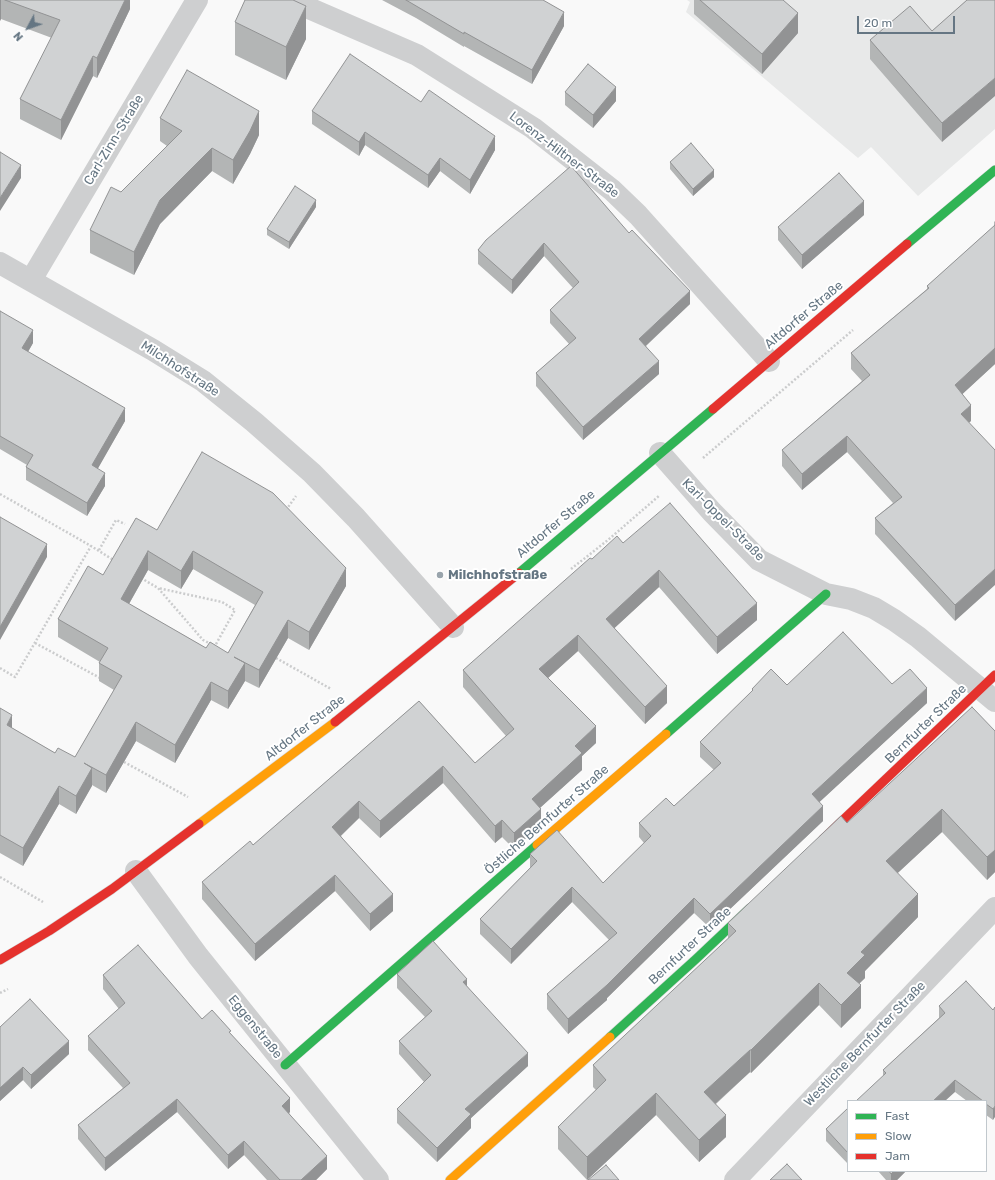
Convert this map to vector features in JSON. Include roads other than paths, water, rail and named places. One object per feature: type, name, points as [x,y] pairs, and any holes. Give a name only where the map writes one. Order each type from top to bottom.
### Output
[{"type":"street","name":"Carl-Zinn-Straße","points":[[31,280],[197,0]]},
{"type":"street","name":"Lorenz-Hiltner-Straße","points":[[290,0],[417,55],[533,128],[612,190],[638,215],[770,361]]},
{"type":"street","name":"Altdorfer Straße","points":[[0,960],[49,931],[136,871],[340,718],[536,559],[995,170]]},
{"type":"street","name":"Milchhofstraße","points":[[0,263],[153,350],[203,381],[254,422],[312,473],[356,518],[453,627]]},
{"type":"street","name":"Karl-Oppel-Straße","points":[[660,454],[712,512],[760,560],[826,594],[851,599],[874,608],[894,620],[990,688]]},
{"type":"street","name":"Östliche Bernfurter Straße","points":[[285,1065],[826,594]]},
{"type":"street","name":"Bernfurter Straße","points":[[816,846],[990,688]]},
{"type":"street","name":"Eggenstraße","points":[[136,871],[198,956],[378,1180]]},
{"type":"street","name":"Bernfurter Straße","points":[[450,1180],[696,959],[759,900]]},
{"type":"street","name":"Westliche Bernfurter Straße","points":[[735,1180],[995,908]]},
{"type":"place","name":"Milchhofstraße","points":[[440,575]]}]
